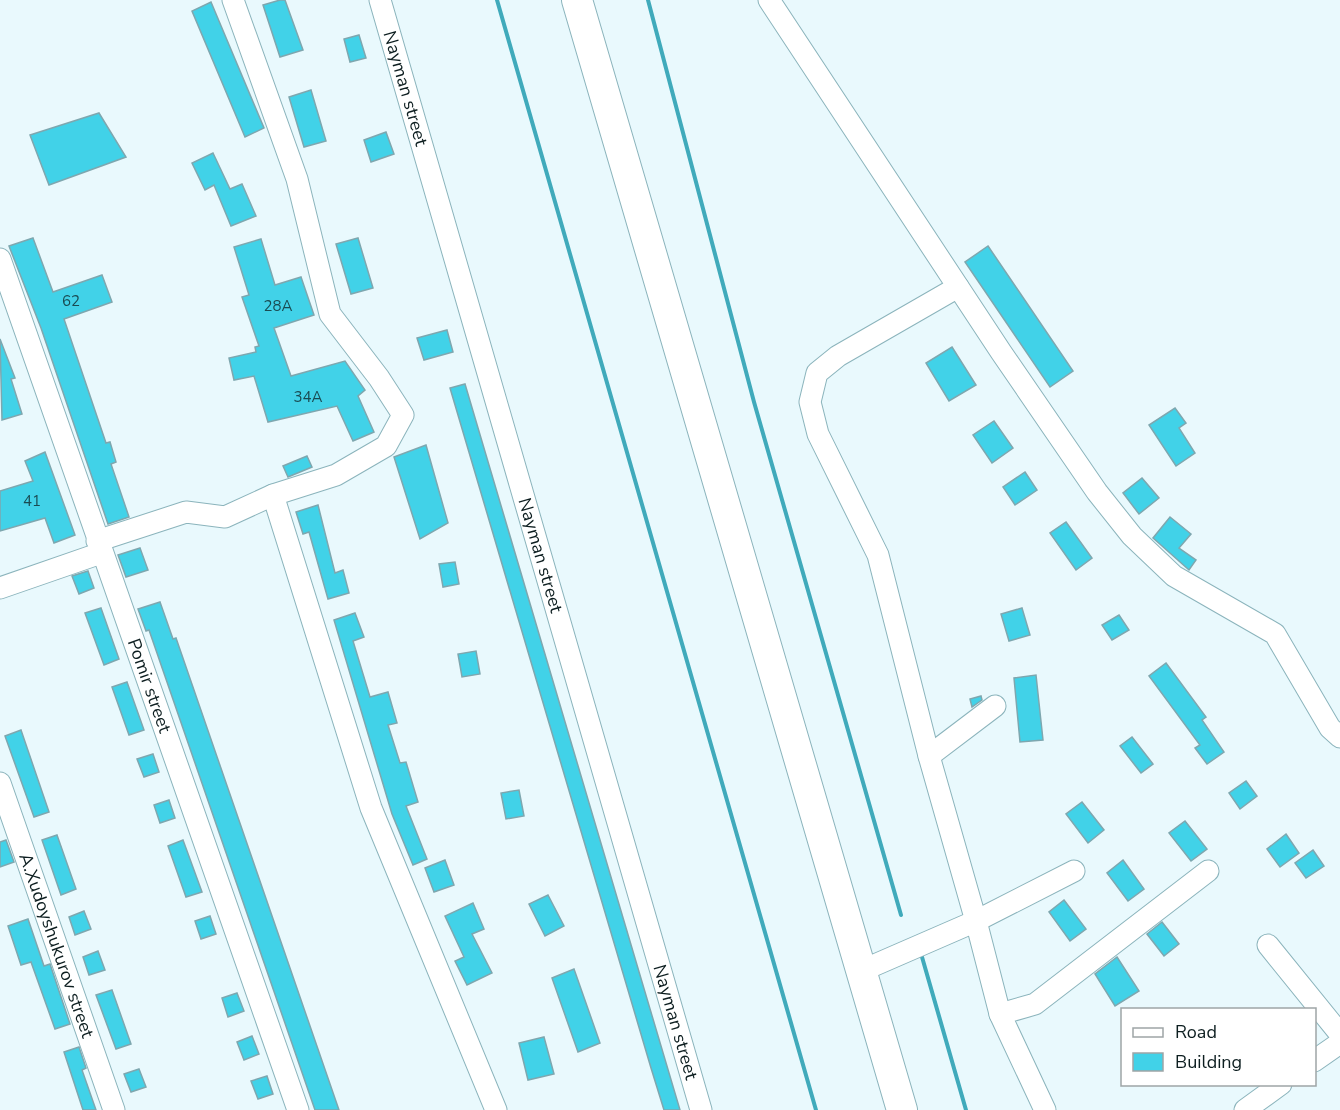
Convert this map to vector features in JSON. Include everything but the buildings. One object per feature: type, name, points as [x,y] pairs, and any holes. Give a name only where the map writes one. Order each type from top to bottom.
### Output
[{"type":"highway","points":[[577,0],[902,1110]]},
{"type":"street","points":[[0,588],[186,512],[225,517],[273,495],[336,475],[386,446],[403,415],[379,378],[330,314],[297,179],[232,0]]},
{"type":"street","name":"Nayman street","points":[[380,0],[701,1110]]},
{"type":"street","points":[[769,0],[958,287],[1097,492],[1132,536],[1174,576],[1275,634],[1330,728],[1340,737]]},
{"type":"street","name":"Pomir street","points":[[0,259],[298,1110]]},
{"type":"street","points":[[958,287],[838,356],[817,373],[810,402],[818,434],[878,555],[929,756],[1000,1014],[1045,1110]]},
{"type":"street","points":[[273,495],[371,808],[496,1110]]},
{"type":"street","points":[[929,756],[995,706]]},
{"type":"street","name":"A.Xudoyshukurov street","points":[[0,783],[114,1110]]},
{"type":"street","points":[[861,971],[976,921],[1074,871]]},
{"type":"street","points":[[1000,1014],[1035,1004],[1208,871]]},
{"type":"street","points":[[1268,945],[1340,1034]]},
{"type":"street","points":[[1316,1060],[1340,1042]]},
{"type":"street","points":[[1245,1110],[1278,1086]]},
{"type":"waterway","points":[[497,0],[816,1110]]},
{"type":"waterway","points":[[648,0],[754,402],[901,915]]},
{"type":"waterway","points":[[922,957],[966,1110]]}]
